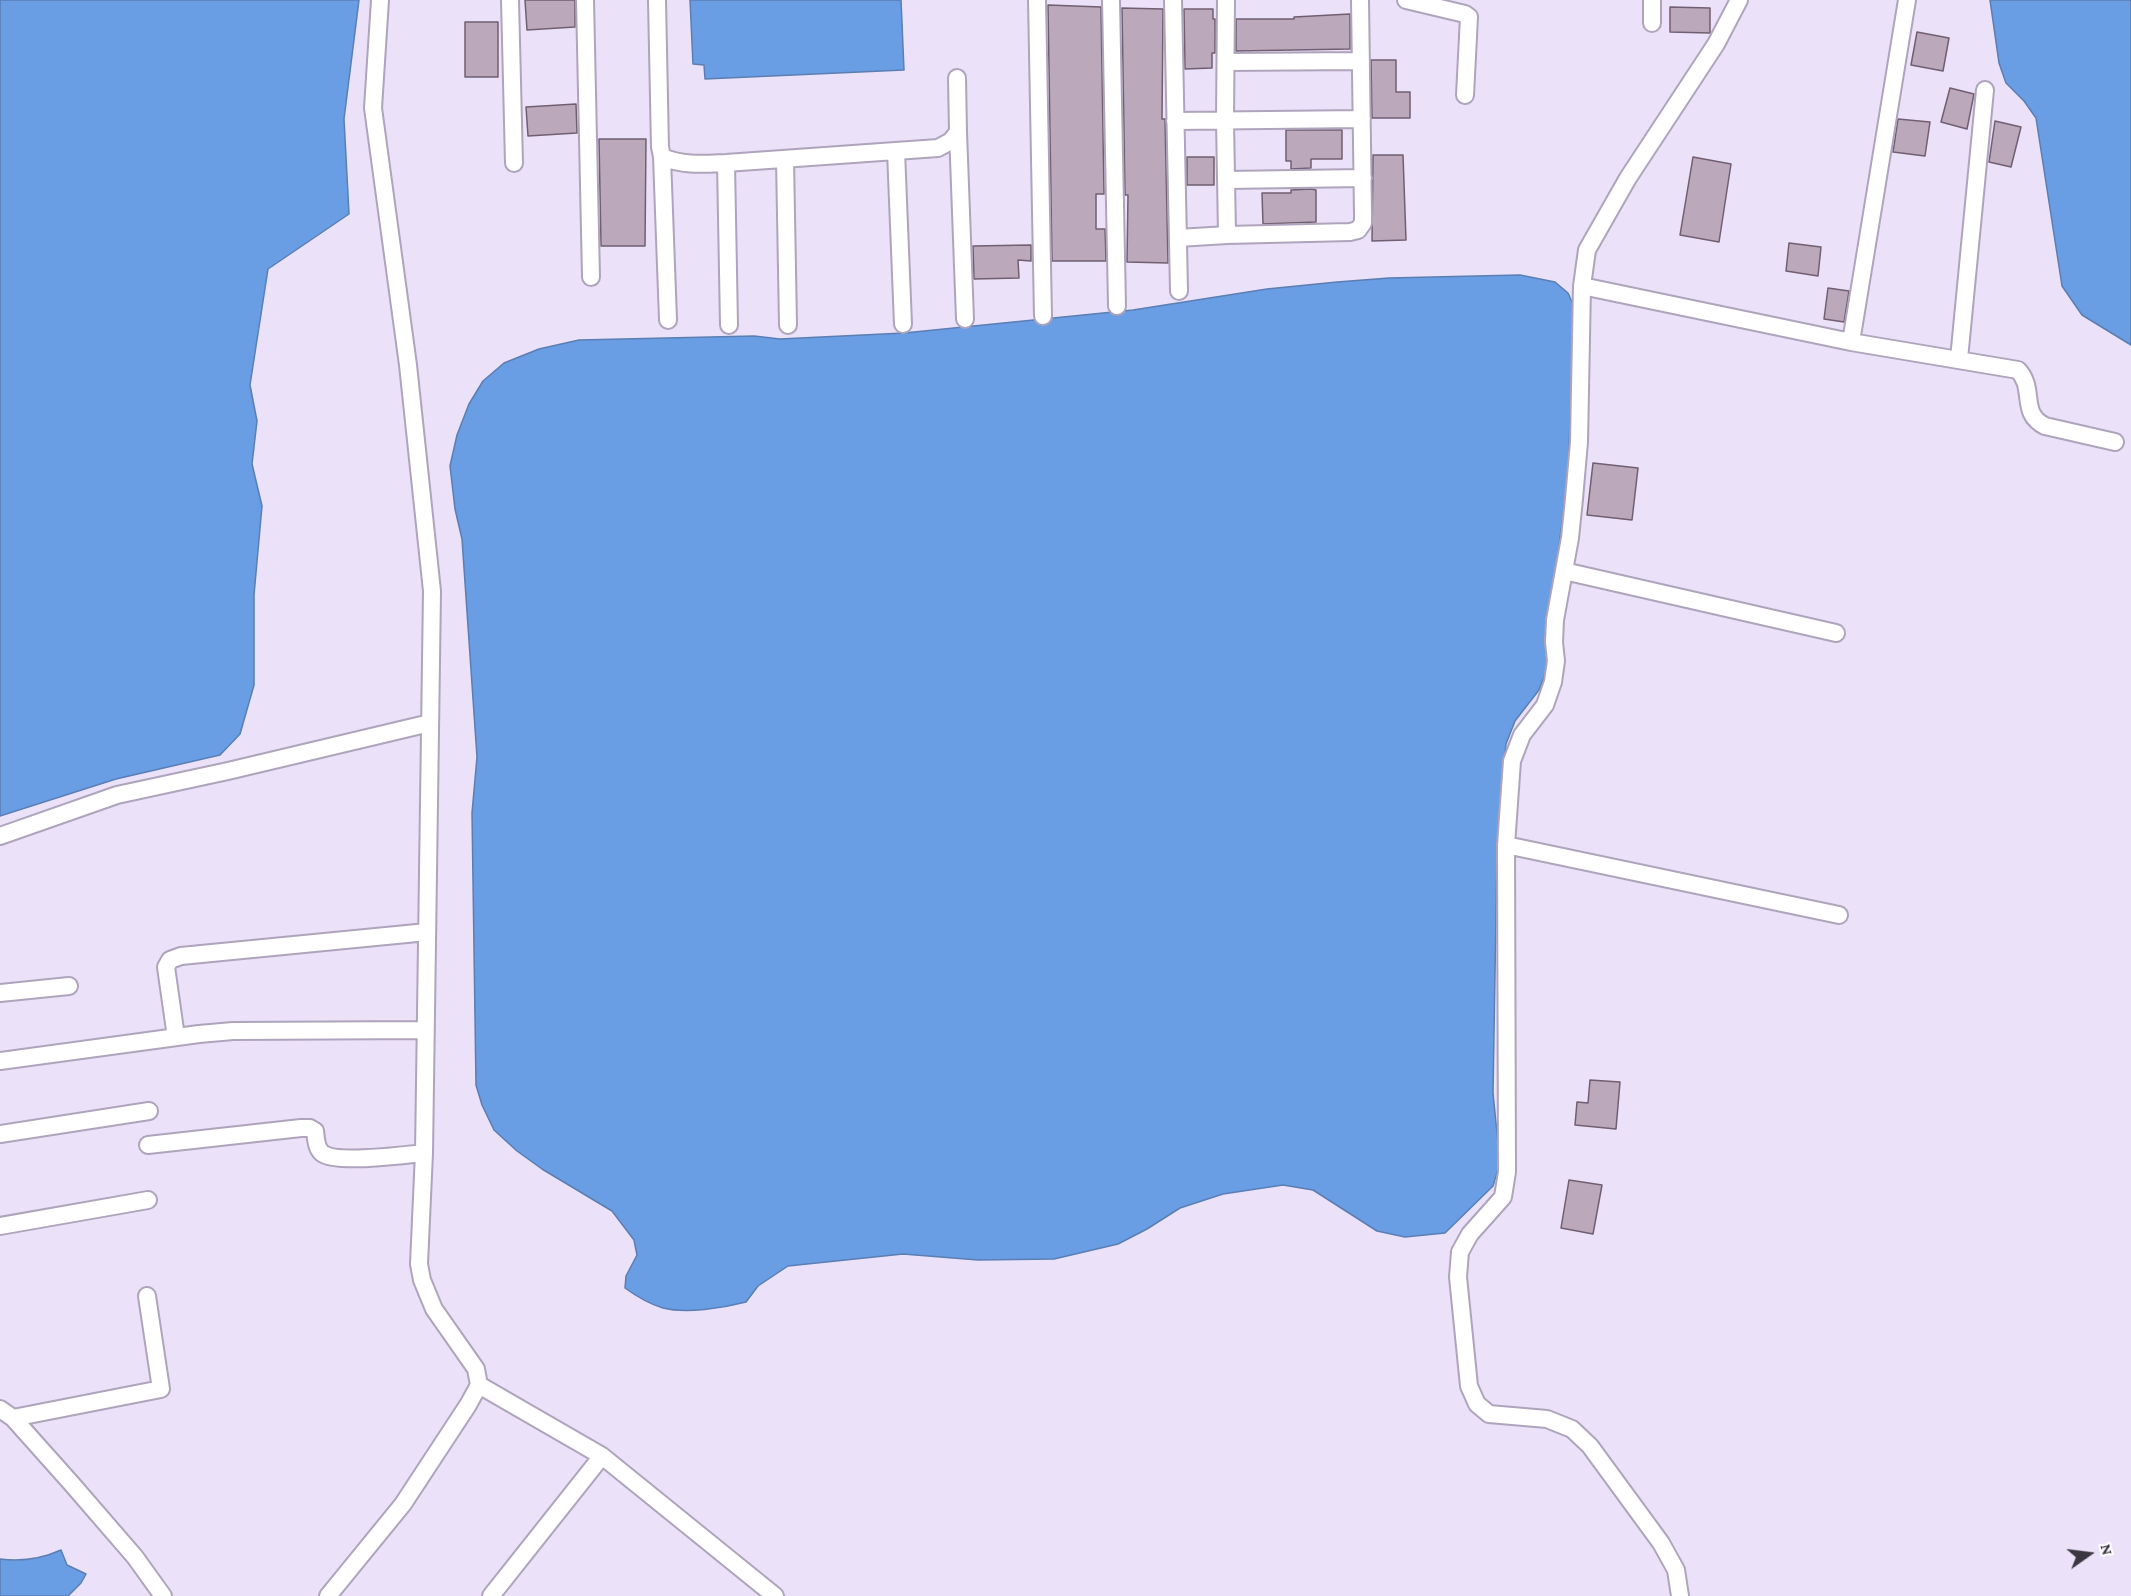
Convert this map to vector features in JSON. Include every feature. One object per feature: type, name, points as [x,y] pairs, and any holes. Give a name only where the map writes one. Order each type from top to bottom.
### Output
[{"type":"street","points":[[328,1596],[403,1504],[479,1385],[476,1369],[434,1309],[422,1280],[419,1264],[424,1154],[432,591],[408,364],[374,108],[380,0]]},
{"type":"street","points":[[510,0],[514,163]]},
{"type":"street","points":[[585,0],[591,277]]},
{"type":"street","points":[[657,0],[659,127],[668,320]]},
{"type":"street","points":[[1037,0],[1043,316]]},
{"type":"street","points":[[1111,0],[1117,306]]},
{"type":"street","points":[[1173,0],[1179,291]]},
{"type":"street","points":[[1226,0],[1227,235]]},
{"type":"street","points":[[1178,238],[1358,230],[1363,223],[1360,0]]},
{"type":"street","points":[[1406,0],[1465,14],[1469,17],[1465,95]]},
{"type":"street","points":[[1652,0],[1652,23]]},
{"type":"street","points":[[1680,1596],[1676,1570],[1661,1543],[1590,1446],[1572,1429],[1547,1419],[1489,1414],[1477,1404],[1469,1386],[1458,1277],[1460,1252],[1470,1234],[1503,1197],[1507,1172],[1506,845],[1512,761],[1522,735],[1545,705],[1553,682],[1556,661],[1554,642],[1556,620],[1571,529],[1579,442],[1582,286],[1587,250],[1607,213],[1716,44],[1739,0]]},
{"type":"street","points":[[1851,342],[1907,0]]},
{"type":"street","points":[[1226,62],[1361,61]]},
{"type":"street","points":[[957,78],[964,319]]},
{"type":"street","points":[[1959,359],[1985,90]]},
{"type":"street","points":[[1175,121],[1362,119]]},
{"type":"street","points":[[662,157],[677,163],[693,165],[938,148],[951,141],[957,132]]},
{"type":"street","points":[[896,151],[903,324]]},
{"type":"street","points":[[785,159],[788,325]]},
{"type":"street","points":[[726,163],[729,325]]},
{"type":"street","points":[[1226,180],[1363,178]]},
{"type":"street","points":[[1582,286],[1851,342],[2018,370],[2025,377],[2029,393],[2029,411],[2035,421],[2045,426],[2115,442]]},
{"type":"street","points":[[1564,572],[1836,633]]},
{"type":"street","points":[[0,836],[117,795],[430,723]]},
{"type":"street","points":[[1506,845],[1839,915]]},
{"type":"street","points":[[176,1037],[166,967],[170,960],[181,956],[427,932]]},
{"type":"street","points":[[0,993],[69,986]]},
{"type":"street","points":[[0,1061],[233,1031],[426,1030]]},
{"type":"street","points":[[0,1134],[150,1111]]},
{"type":"street","points":[[148,1145],[310,1128],[315,1131],[318,1148],[323,1154],[332,1157],[346,1159],[424,1154]]},
{"type":"street","points":[[0,1226],[148,1200]]},
{"type":"street","points":[[7,1413],[161,1389],[147,1296]]},
{"type":"street","points":[[479,1385],[602,1456],[775,1596]]},
{"type":"street","points":[[7,1413],[128,1549],[163,1596]]},
{"type":"street","points":[[491,1596],[602,1456]]},
{"type":"water","points":[[0,0],[359,0],[344,119],[349,214],[268,269],[250,385],[257,421],[252,464],[262,506],[254,595],[254,685],[240,734],[220,755],[116,779],[0,816]]},
{"type":"water","points":[[690,0],[901,0],[904,70],[705,79],[704,65],[693,64]]},
{"type":"water","points":[[1990,0],[2131,0],[2131,345],[2082,315],[2062,286],[2036,118],[2024,101],[2006,83],[1999,63]]},
{"type":"water","points":[[1520,275],[1555,282],[1568,293],[1573,304],[1573,336],[1568,476],[1555,577],[1546,621],[1547,669],[1539,690],[1515,721],[1506,744],[1497,855],[1493,1093],[1500,1163],[1493,1186],[1445,1233],[1405,1237],[1377,1231],[1313,1190],[1283,1185],[1223,1194],[1180,1208],[1118,1244],[1054,1259],[978,1260],[903,1254],[788,1266],[758,1286],[746,1302],[693,1310],[672,1310],[658,1306],[643,1300],[625,1288],[626,1276],[637,1255],[634,1240],[612,1211],[542,1169],[494,1130],[482,1105],[476,1085],[472,813],[477,757],[462,539],[455,509],[450,466],[457,435],[469,404],[483,381],[504,363],[539,349],[579,340],[754,336],[780,339],[904,333],[1133,310],[1267,289],[1337,282],[1389,278]]},
{"type":"water","points":[[61,1550],[67,1565],[86,1574],[81,1583],[68,1596],[0,1596],[0,1559],[31,1559]]},
{"type":"building","points":[[525,0],[575,0],[575,27],[527,30]]},
{"type":"building","points":[[1048,5],[1101,7],[1104,194],[1096,194],[1096,229],[1105,229],[1106,261],[1052,261]]},
{"type":"building","points":[[1670,7],[1710,8],[1710,33],[1670,32]]},
{"type":"building","points":[[1122,8],[1163,9],[1162,119],[1165,119],[1168,263],[1127,262],[1128,195],[1125,195]]},
{"type":"building","points":[[1184,9],[1213,9],[1215,53],[1212,53],[1212,68],[1185,69]]},
{"type":"building","points":[[1350,14],[1350,49],[1236,51],[1236,19],[1294,19],[1294,17]]},
{"type":"building","points":[[465,22],[498,22],[498,77],[465,77]]},
{"type":"building","points":[[1917,32],[1949,38],[1943,71],[1911,65]]},
{"type":"building","points":[[1371,60],[1396,60],[1396,92],[1410,92],[1410,118],[1372,118]]},
{"type":"building","points":[[1950,88],[1974,94],[1967,129],[1941,122]]},
{"type":"building","points":[[576,104],[577,133],[528,136],[526,107]]},
{"type":"building","points":[[1898,119],[1930,122],[1925,156],[1893,152]]},
{"type":"building","points":[[1995,121],[2021,127],[2011,167],[1989,162]]},
{"type":"building","points":[[1286,130],[1342,130],[1342,159],[1311,159],[1311,168],[1291,169],[1291,161],[1286,161]]},
{"type":"building","points":[[599,139],[646,139],[645,246],[601,246]]},
{"type":"building","points":[[1373,155],[1403,155],[1406,240],[1372,241]]},
{"type":"building","points":[[1187,157],[1214,157],[1214,185],[1187,185]]},
{"type":"building","points":[[1693,157],[1731,164],[1719,242],[1680,235]]},
{"type":"building","points":[[1291,190],[1316,190],[1316,222],[1263,224],[1262,193],[1291,193]]},
{"type":"building","points":[[1789,243],[1821,247],[1818,276],[1786,271]]},
{"type":"building","points":[[1031,245],[1031,261],[1018,260],[1019,278],[974,279],[973,246]]},
{"type":"building","points":[[1828,288],[1849,291],[1844,322],[1824,319]]},
{"type":"building","points":[[1593,463],[1638,468],[1632,520],[1587,515]]},
{"type":"building","points":[[1590,1080],[1620,1082],[1616,1129],[1575,1125],[1577,1102],[1588,1103]]},
{"type":"building","points":[[1569,1180],[1602,1185],[1593,1234],[1561,1228]]}]
